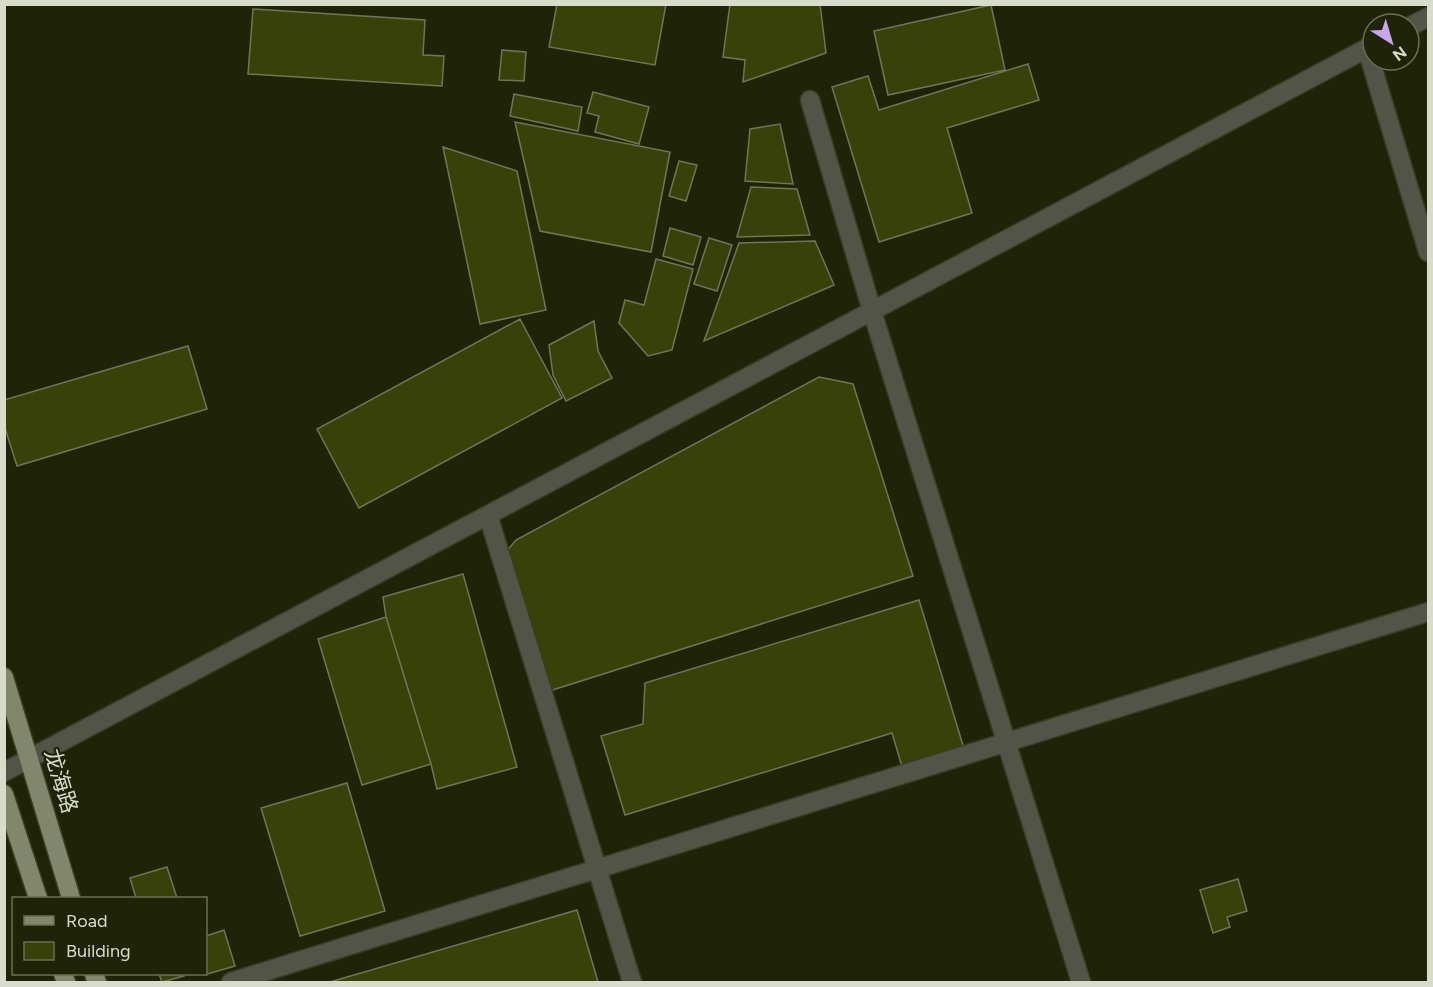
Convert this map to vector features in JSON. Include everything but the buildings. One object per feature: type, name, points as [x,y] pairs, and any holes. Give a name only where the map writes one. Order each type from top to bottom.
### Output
[{"type":"main road","name":"龙海路","points":[[4,677],[71,897]]},
{"type":"main road","points":[[4,794],[38,897]]},
{"type":"street","points":[[4,772],[1361,52]]},
{"type":"street","points":[[1377,72],[1428,252]]},
{"type":"street","points":[[810,100],[872,311],[1081,982]]},
{"type":"street","points":[[488,515],[632,982]]},
{"type":"street","points":[[231,982],[1428,612]]}]
